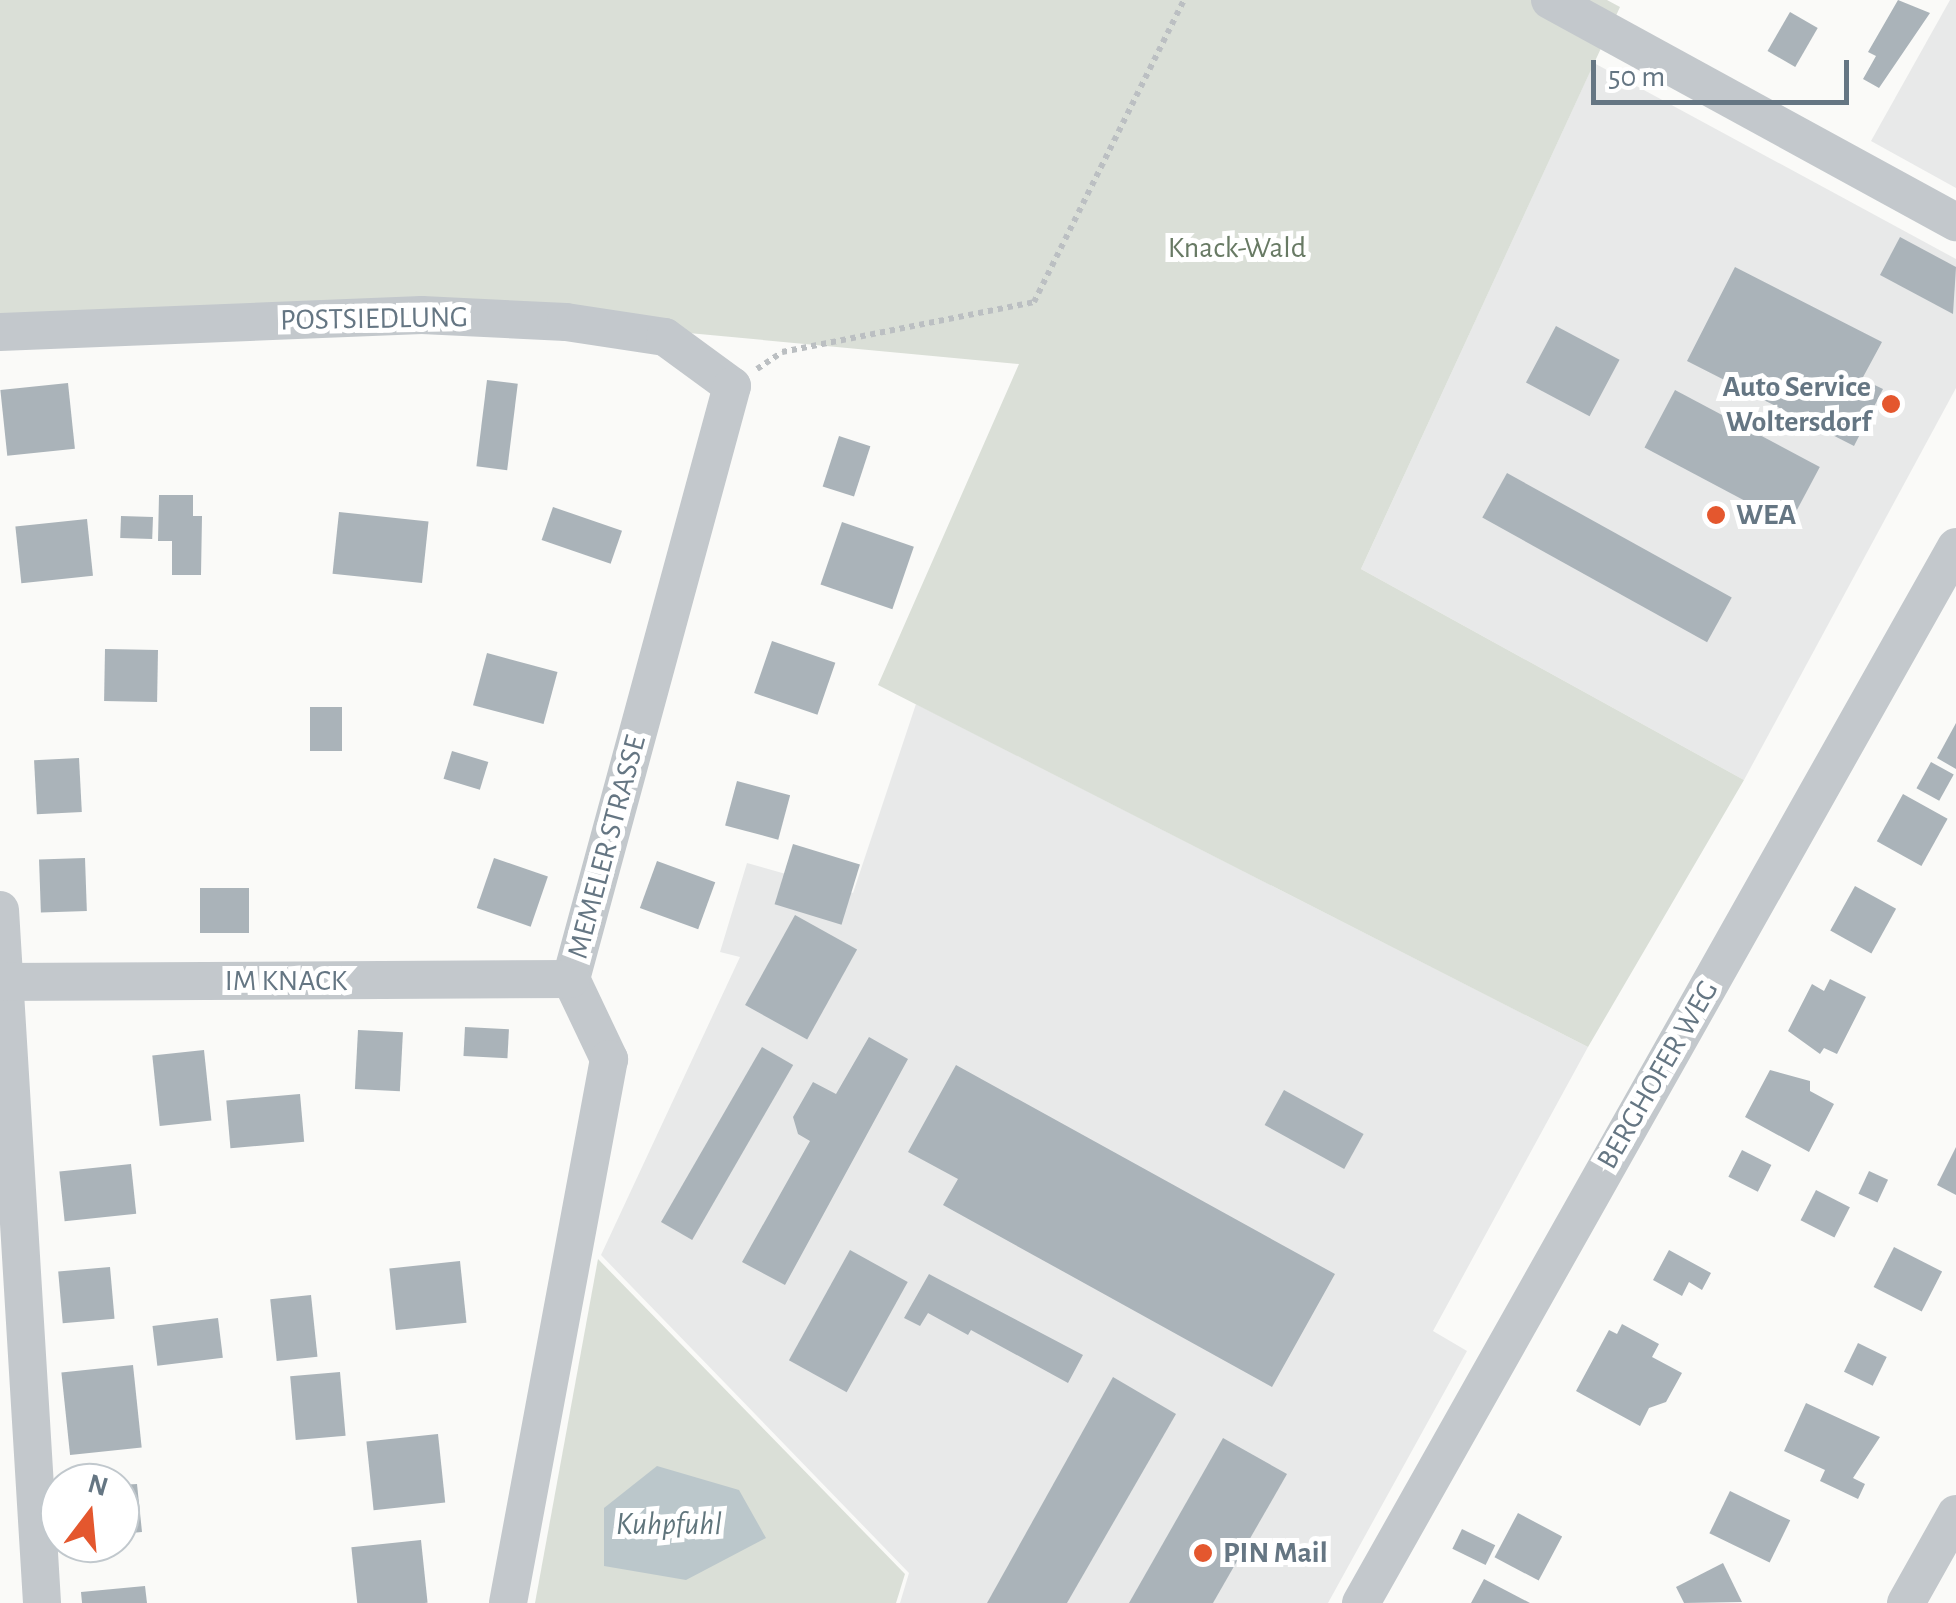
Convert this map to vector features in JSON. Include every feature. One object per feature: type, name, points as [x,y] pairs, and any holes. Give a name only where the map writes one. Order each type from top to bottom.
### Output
[{"type":"street","points":[[1550,0],[1956,222]]},
{"type":"street","name":"POSTSIEDLUNG","points":[[0,332],[422,315],[566,322],[665,338],[732,386]]},
{"type":"street","name":"MEMELER STRASSE","points":[[508,1603],[608,1059],[571,979],[732,386]]},
{"type":"street","name":"BERGHOFER WEG","points":[[1361,1603],[1946,591],[1956,548]]},
{"type":"street","points":[[0,910],[42,1603]]},
{"type":"street","name":"IM KNACK","points":[[2,982],[571,979]]},
{"type":"street","points":[[1906,1603],[1956,1514]]},
{"type":"path","points":[[732,386],[782,352],[1034,302],[1184,0]]},
{"type":"shaded area","points":[[1950,0],[1956,0],[1956,188],[1871,141]]},
{"type":"shaded area","points":[[1594,63],[1956,259],[1956,388],[1744,780],[1361,569]]},
{"type":"shaded area","points":[[916,704],[1588,1047],[1433,1331],[1467,1351],[1328,1603],[900,1603],[909,1573],[601,1255],[740,957],[720,952],[747,863],[853,893]]},
{"type":"green space","name":"Knack-Wald","points":[[0,0],[1607,0],[1620,7],[1361,569],[1744,780],[1588,1047],[878,685],[1019,364],[453,311],[0,317]]},
{"type":"green space","points":[[598,1259],[905,1574],[896,1603],[535,1603]]},
{"type":"water","name":"Kuhpfuhl","points":[[657,1466],[739,1490],[766,1538],[686,1580],[604,1566],[604,1508]]},
{"type":"building","points":[[1898,0],[1930,13],[1879,88],[1863,79],[1876,56],[1868,52]]},
{"type":"building","points":[[1790,12],[1818,28],[1795,67],[1768,51]]},
{"type":"building","points":[[1900,237],[1956,267],[1953,314],[1880,275]]},
{"type":"building","points":[[1735,267],[1882,342],[1862,379],[1883,389],[1854,446],[1687,361]]},
{"type":"building","points":[[1556,326],[1620,360],[1590,416],[1526,383]]},
{"type":"building","points":[[487,380],[518,384],[507,470],[476,466]]},
{"type":"building","points":[[68,383],[75,449],[7,456],[0,390]]},
{"type":"building","points":[[1675,390],[1820,467],[1789,524],[1644,447]]},
{"type":"building","points":[[839,436],[870,446],[854,497],[823,486]]},
{"type":"building","points":[[1507,473],[1732,598],[1707,642],[1482,518]]},
{"type":"building","points":[[159,495],[193,495],[193,516],[202,516],[201,575],[172,575],[172,541],[158,541]]},
{"type":"building","points":[[553,507],[622,531],[611,564],[542,540]]},
{"type":"building","points":[[339,512],[429,521],[422,583],[333,574]]},
{"type":"building","points":[[121,516],[153,517],[152,539],[120,538]]},
{"type":"building","points":[[87,519],[93,576],[21,583],[15,527]]},
{"type":"building","points":[[842,522],[914,547],[892,609],[821,584]]},
{"type":"building","points":[[772,641],[835,663],[817,715],[754,693]]},
{"type":"building","points":[[105,649],[158,650],[157,702],[104,701]]},
{"type":"building","points":[[487,653],[558,672],[544,724],[473,705]]},
{"type":"building","points":[[310,707],[342,707],[342,751],[310,751]]},
{"type":"building","points":[[1956,723],[1956,769],[1937,758]]},
{"type":"building","points":[[452,751],[488,762],[480,790],[444,779]]},
{"type":"building","points":[[79,758],[82,812],[37,814],[34,760]]},
{"type":"building","points":[[1931,762],[1954,775],[1939,801],[1916,788]]},
{"type":"building","points":[[737,781],[790,795],[778,840],[725,825]]},
{"type":"building","points":[[1903,794],[1948,819],[1921,866],[1877,841]]},
{"type":"building","points":[[793,844],[860,864],[842,925],[775,904]]},
{"type":"building","points":[[85,858],[87,911],[41,913],[39,860]]},
{"type":"building","points":[[494,858],[548,877],[531,927],[477,908]]},
{"type":"building","points":[[657,861],[715,882],[698,929],[640,908]]},
{"type":"building","points":[[1855,886],[1896,909],[1871,953],[1830,931]]},
{"type":"building","points":[[200,888],[249,888],[249,933],[200,933]]},
{"type":"building","points":[[795,915],[857,949],[807,1040],[745,1005]]},
{"type":"building","points":[[1830,979],[1866,997],[1837,1054],[1824,1048],[1820,1054],[1788,1031],[1812,984],[1824,991]]},
{"type":"building","points":[[465,1027],[509,1029],[507,1058],[463,1056]]},
{"type":"building","points":[[358,1030],[403,1032],[400,1091],[355,1089]]},
{"type":"building","points":[[869,1037],[908,1059],[785,1285],[742,1262],[810,1141],[798,1134],[793,1117],[813,1082],[836,1094]]},
{"type":"building","points":[[762,1047],[793,1065],[692,1240],[661,1222]]},
{"type":"building","points":[[204,1050],[211,1121],[160,1126],[152,1055]]},
{"type":"building","points":[[956,1065],[1335,1274],[1272,1387],[943,1205],[958,1179],[908,1152]]},
{"type":"building","points":[[1770,1070],[1810,1081],[1810,1091],[1834,1104],[1809,1152],[1745,1117]]},
{"type":"building","points":[[1284,1090],[1364,1134],[1344,1169],[1265,1125]]},
{"type":"building","points":[[300,1094],[304,1142],[230,1148],[226,1100]]},
{"type":"building","points":[[1956,1147],[1956,1195],[1937,1185]]},
{"type":"building","points":[[1742,1150],[1771,1165],[1758,1192],[1728,1177]]},
{"type":"building","points":[[131,1164],[136,1214],[65,1221],[59,1172]]},
{"type":"building","points":[[1869,1171],[1888,1180],[1877,1203],[1858,1194]]},
{"type":"building","points":[[1816,1190],[1850,1207],[1834,1238],[1801,1220]]},
{"type":"building","points":[[1894,1247],[1942,1272],[1922,1312],[1874,1287]]},
{"type":"building","points":[[850,1250],[908,1282],[847,1392],[789,1360]]},
{"type":"building","points":[[1669,1250],[1711,1273],[1702,1290],[1689,1282],[1682,1296],[1653,1280]]},
{"type":"building","points":[[460,1261],[466,1323],[396,1330],[389,1268]]},
{"type":"building","points":[[110,1267],[115,1319],[63,1323],[58,1272]]},
{"type":"building","points":[[929,1274],[1083,1355],[1068,1383],[971,1330],[968,1335],[928,1313],[920,1326],[904,1318]]},
{"type":"building","points":[[311,1295],[317,1357],[277,1361],[270,1299]]},
{"type":"building","points":[[218,1318],[223,1358],[157,1366],[152,1326]]},
{"type":"building","points":[[1622,1324],[1659,1344],[1652,1357],[1682,1373],[1666,1402],[1649,1408],[1640,1426],[1576,1391],[1609,1330],[1617,1334]]},
{"type":"building","points":[[1858,1343],[1887,1357],[1873,1386],[1844,1372]]},
{"type":"building","points":[[133,1365],[142,1448],[70,1455],[61,1373]]},
{"type":"building","points":[[340,1372],[346,1436],[296,1440],[290,1376]]},
{"type":"building","points":[[1113,1377],[1176,1414],[1067,1603],[987,1603]]},
{"type":"building","points":[[1806,1403],[1880,1437],[1853,1478],[1865,1484],[1858,1499],[1820,1481],[1825,1470],[1784,1451]]},
{"type":"building","points":[[438,1434],[445,1503],[374,1510],[366,1442]]},
{"type":"building","points":[[1223,1438],[1287,1474],[1213,1603],[1129,1603]]},
{"type":"building","points":[[1730,1491],[1790,1520],[1770,1563],[1709,1533]]},
{"type":"building","points":[[1518,1513],[1562,1536],[1539,1581],[1495,1557]]},
{"type":"building","points":[[1462,1529],[1495,1545],[1486,1565],[1452,1549]]},
{"type":"building","points":[[421,1540],[428,1603],[357,1603],[351,1547]]},
{"type":"building","points":[[1723,1563],[1742,1602],[1684,1603],[1676,1587]]},
{"type":"building","points":[[1484,1579],[1530,1603],[1471,1603]]},
{"type":"building","points":[[145,1586],[147,1603],[82,1603],[81,1592]]},
{"type":"place","name":"Auto Service Woltersdorf","points":[[1891,404]]},
{"type":"place","name":"WEA","points":[[1716,515]]},
{"type":"place","name":"PIN Mail","points":[[1203,1553]]}]
